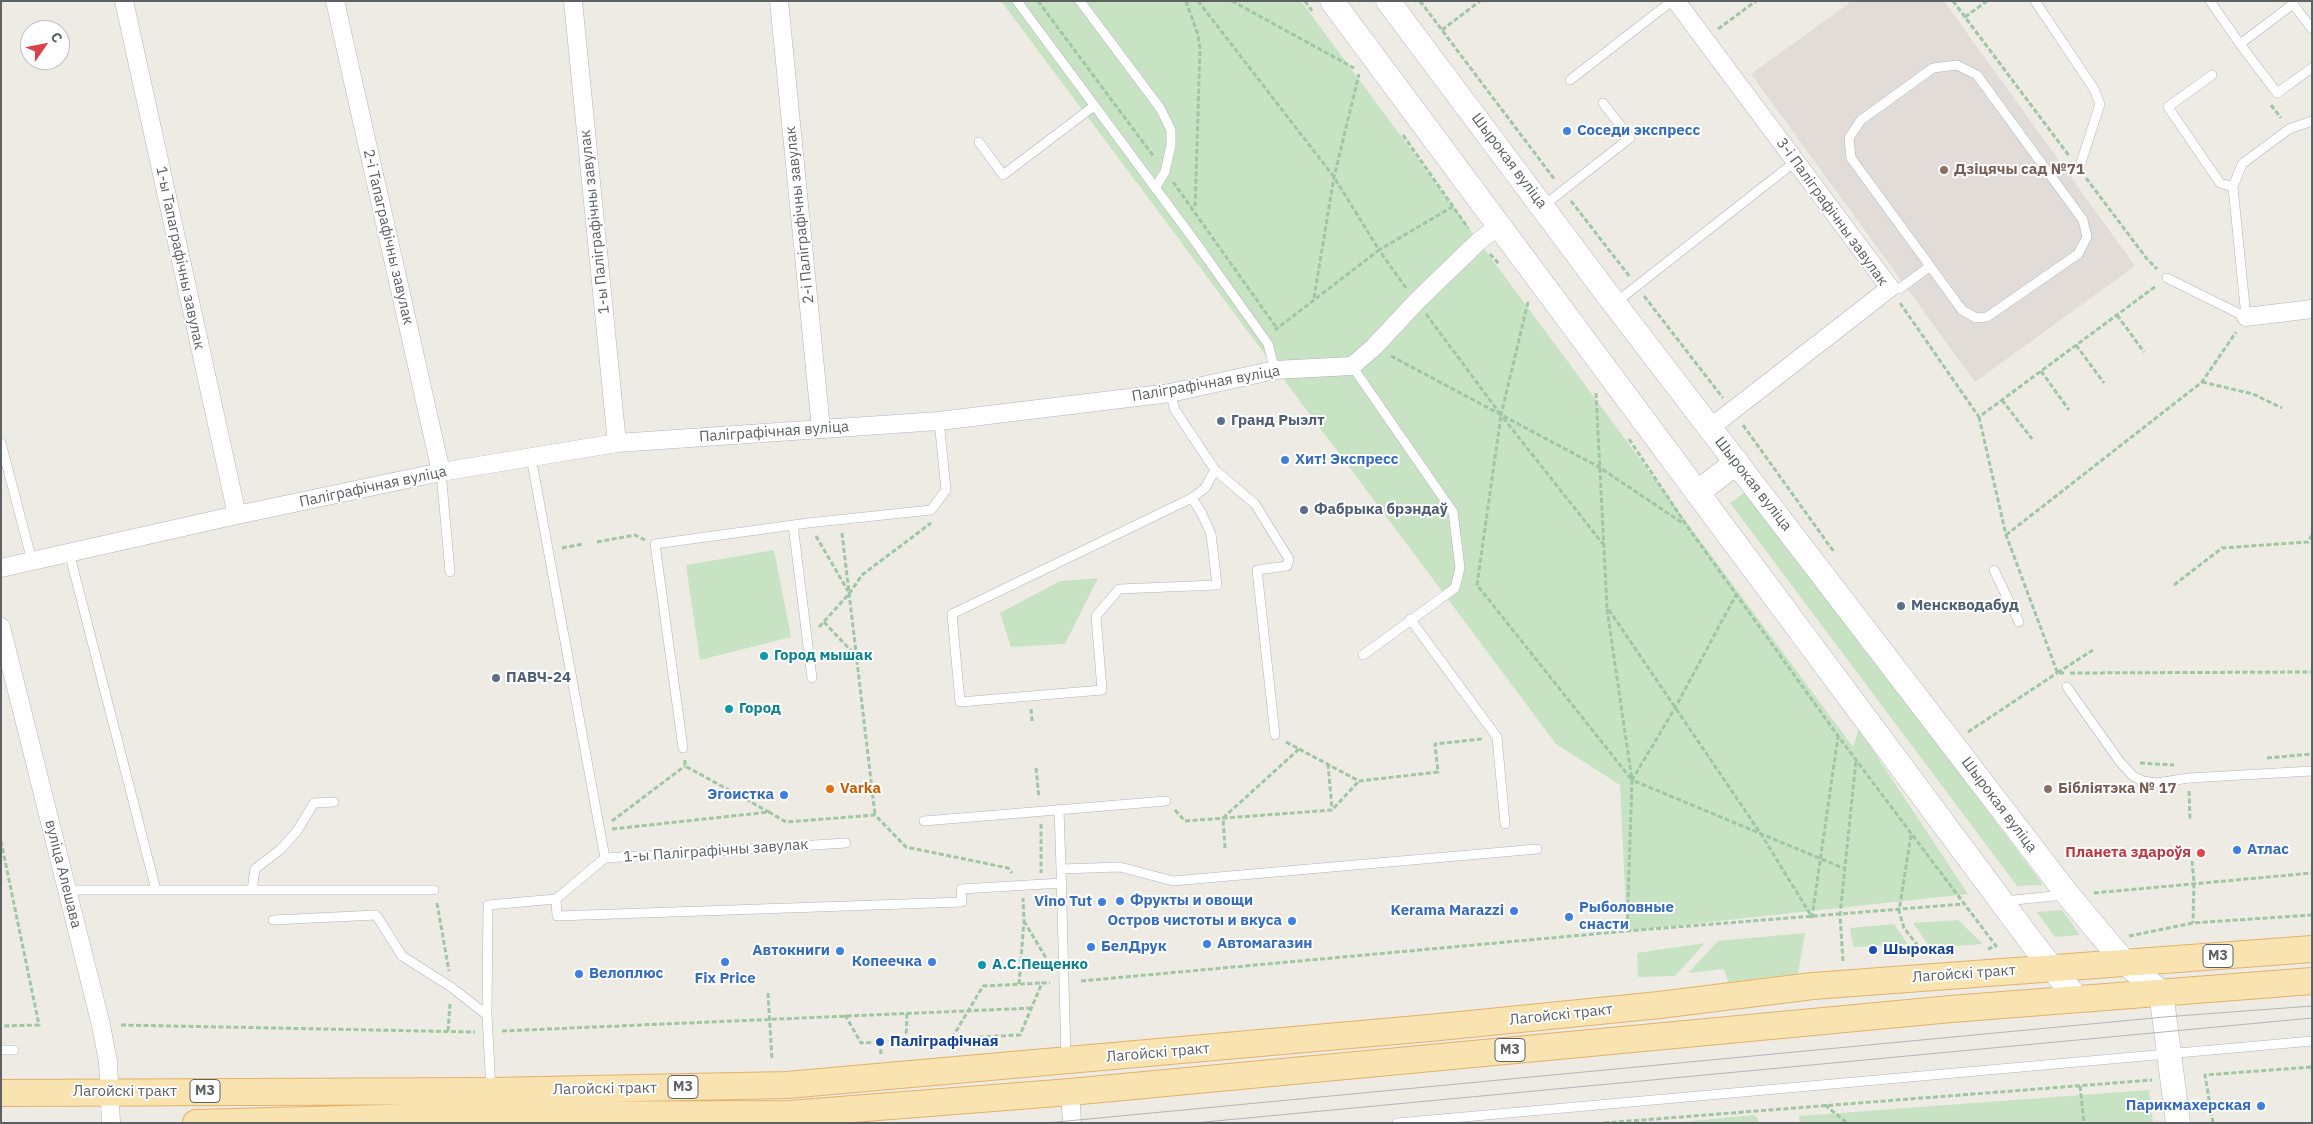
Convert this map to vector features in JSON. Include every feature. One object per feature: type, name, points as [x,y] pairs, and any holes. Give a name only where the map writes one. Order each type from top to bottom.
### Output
[{"type":"main road","name":"Шырокая вуліца","points":[[1388,1],[1710,428],[2125,949],[2162,992]]},
{"type":"main road","points":[[1324,9],[1499,226],[2033,944],[2077,999]]},
{"type":"main road","points":[[1697,493],[1737,462]]},
{"type":"main road","points":[[2016,970],[2033,958],[2035,951],[2033,944]]},
{"type":"main road","name":"Лагойскі тракт","points":[[1,1093],[110,1091],[491,1091],[787,1085],[1066,1062],[1599,1011],[1813,986],[2052,967],[2125,949],[2312,949]]},
{"type":"main road","name":"Лагойскі тракт","points":[[196,1123],[499,1116],[790,1114],[1070,1092],[2077,999],[2312,981]]},
{"type":"main road","points":[[2162,992],[2178,1123]]},
{"type":"main road","points":[[1066,1062],[1070,1092]]},
{"type":"street","name":"1-ы Тапаграфічны завулак","points":[[124,1],[237,515]]},
{"type":"street","name":"2-і Тапаграфічны завулак","points":[[335,1],[441,472]]},
{"type":"street","name":"1-ы Паліграфічны завулак","points":[[573,1],[617,443]]},
{"type":"street","name":"2-і Паліграфічны завулак","points":[[779,1],[821,429]]},
{"type":"street","name":"3-і Паліграфічны завулак","points":[[1676,1],[1890,288],[1710,428]]},
{"type":"street","points":[[1352,366],[1374,347],[1417,301],[1479,241],[1499,226]]},
{"type":"street","points":[[2246,317],[2312,309]]},
{"type":"street","name":"Паліграфічная вуліца","points":[[1,568],[441,472],[617,443],[939,421],[1170,393],[1275,370],[1352,366]]},
{"type":"street","name":"вуліца Алешава","points":[[1,626],[101,1025],[108,1062],[111,1123]]},
{"type":"street","points":[[1070,1092],[1072,1123]]},
{"type":"lane","points":[[1017,1],[1194,240],[1268,344],[1275,370]]},
{"type":"lane","points":[[1080,1],[1160,108],[1171,130],[1171,145],[1165,172],[1155,188]]},
{"type":"lane","points":[[1570,80],[1672,1]]},
{"type":"lane","points":[[2035,1],[2094,88],[2100,104],[2079,169]]},
{"type":"lane","points":[[2210,1],[2277,93],[2312,68]]},
{"type":"lane","points":[[2240,44],[2293,4],[2312,29]]},
{"type":"lane","points":[[1957,64],[1977,75],[2083,220],[2087,237],[2078,254],[1987,317],[1976,318],[1962,310],[1929,268],[1851,158],[1849,138],[1861,120],[1933,68],[1957,64]]},
{"type":"lane","points":[[2212,75],[2168,107],[2220,183],[2233,186]]},
{"type":"lane","points":[[1543,206],[1630,138],[1603,103]]},
{"type":"lane","points":[[979,142],[1003,175],[1094,106]]},
{"type":"lane","points":[[2246,317],[2233,186],[2242,164],[2289,129],[2312,121]]},
{"type":"lane","points":[[1614,303],[1796,161]]},
{"type":"lane","points":[[1890,288],[1900,289],[1929,268]]},
{"type":"lane","points":[[2167,278],[2246,317]]},
{"type":"lane","points":[[1352,366],[1453,512],[1460,568],[1455,588],[1363,655]]},
{"type":"lane","points":[[1170,393],[1175,410],[1215,470],[1255,504],[1289,559],[1286,566],[1257,570],[1275,735]]},
{"type":"lane","points":[[683,748],[655,544],[840,519],[931,510],[946,490],[939,421]]},
{"type":"lane","points":[[1,443],[32,561]]},
{"type":"lane","name":"1-ы Паліграфічны завулак","points":[[531,457],[605,858],[846,843]]},
{"type":"lane","points":[[1192,498],[1211,534],[1217,585],[1119,589],[1096,616],[1102,690],[960,702],[952,614],[1192,498],[1205,488],[1215,470]]},
{"type":"lane","points":[[441,472],[450,572]]},
{"type":"lane","points":[[793,525],[812,678]]},
{"type":"lane","points":[[70,552],[156,890]]},
{"type":"lane","points":[[1994,570],[2019,622]]},
{"type":"lane","points":[[1410,619],[1496,737],[1505,824]]},
{"type":"lane","points":[[2067,687],[2120,762],[2133,776],[2143,781],[2156,783],[2189,778],[2312,771]]},
{"type":"lane","points":[[924,821],[1166,800]]},
{"type":"lane","points":[[252,890],[256,870],[281,849],[297,830],[314,803],[334,802]]},
{"type":"lane","points":[[1059,810],[1066,1062]]},
{"type":"lane","points":[[1061,869],[1120,867],[1173,881],[1537,849]]},
{"type":"lane","points":[[491,1091],[487,1015],[488,905],[556,900],[605,858]]},
{"type":"lane","points":[[556,900],[557,916],[962,902],[961,889],[1062,882]]},
{"type":"lane","points":[[67,890],[434,890]]},
{"type":"lane","points":[[2002,902],[2078,890]]},
{"type":"lane","points":[[273,920],[376,916],[402,956],[452,987],[487,1015]]},
{"type":"lane","points":[[1397,1123],[2312,1041]]},
{"type":"lane","points":[[1,1050],[14,1050]]},
{"type":"path","points":[[1186,1],[1198,35],[1200,49],[1194,240]]},
{"type":"path","points":[[1198,1],[1334,177],[1380,250],[1501,415],[1604,545]]},
{"type":"path","points":[[1232,1],[1360,71]]},
{"type":"path","points":[[1305,1],[1324,9]]},
{"type":"path","points":[[1420,1],[1733,411],[1835,553]]},
{"type":"path","points":[[1442,30],[1480,1]]},
{"type":"path","points":[[1714,32],[1756,1]]},
{"type":"path","points":[[1954,1],[2147,259],[2167,278],[1979,417]]},
{"type":"path","points":[[1965,17],[1987,1]]},
{"type":"path","points":[[1353,63],[1365,79]]},
{"type":"path","points":[[1314,298],[1334,177],[1360,71]]},
{"type":"path","points":[[1398,127],[1452,207],[1504,270]]},
{"type":"path","points":[[1268,344],[1276,327],[1314,298],[1380,250],[1452,207]]},
{"type":"path","points":[[1890,288],[1979,417],[2006,535],[2057,673],[2067,687]]},
{"type":"path","points":[[1534,307],[1529,299],[1501,415],[1477,585],[1632,780],[1843,868]]},
{"type":"path","points":[[2117,315],[2144,352]]},
{"type":"path","points":[[2006,535],[2202,382],[2246,317]]},
{"type":"path","points":[[2076,345],[2104,383]]},
{"type":"path","points":[[1374,347],[1599,467],[1687,526]]},
{"type":"path","points":[[2042,371],[2069,410]]},
{"type":"path","points":[[2202,382],[2253,394],[2282,408]]},
{"type":"path","points":[[1601,397],[1595,389],[1607,607],[1632,780],[1627,931]]},
{"type":"path","points":[[2002,400],[2032,439]]},
{"type":"path","points":[[1628,437],[1687,526],[1838,736],[1996,946],[1986,950]]},
{"type":"path","points":[[807,640],[849,594],[862,575],[931,524],[931,510]]},
{"type":"path","points":[[840,519],[875,815]]},
{"type":"path","points":[[808,523],[849,594]]},
{"type":"path","points":[[597,542],[635,535],[655,544]]},
{"type":"path","points":[[2174,585],[2222,548],[2308,542],[2312,535]]},
{"type":"path","points":[[549,551],[583,544]]},
{"type":"path","points":[[1632,780],[1675,708],[1737,593]]},
{"type":"path","points":[[1607,607],[1761,834],[1812,917]]},
{"type":"path","points":[[824,622],[857,656]]},
{"type":"path","points":[[1968,732],[2093,650]]},
{"type":"path","points":[[2057,673],[2312,672]]},
{"type":"path","points":[[1962,724],[1974,740]]},
{"type":"path","points":[[1275,735],[1359,781],[1438,772],[1435,744],[1496,737]]},
{"type":"path","points":[[1812,917],[1838,736]]},
{"type":"path","points":[[683,748],[685,766]]},
{"type":"path","points":[[1223,818],[1299,749]]},
{"type":"path","points":[[1851,961],[1842,962],[1840,915],[1843,868],[1856,759]]},
{"type":"path","points":[[1328,764],[1332,810]]},
{"type":"path","points":[[600,831],[685,766]]},
{"type":"path","points":[[685,766],[769,812]]},
{"type":"path","points":[[1166,800],[1185,821],[1332,810],[1359,781]]},
{"type":"path","points":[[1223,818],[1225,848]]},
{"type":"path","points":[[1911,835],[1899,911],[1904,928],[1924,955]]},
{"type":"path","points":[[1,842],[39,1025],[1,1026]]},
{"type":"path","points":[[2192,861],[2194,882],[2193,923]]},
{"type":"path","points":[[2078,890],[2093,893],[2194,882],[2312,873]]},
{"type":"path","points":[[434,890],[452,987],[448,1031]]},
{"type":"path","points":[[2093,893],[2099,900]]},
{"type":"path","points":[[1081,981],[1627,931],[1899,911],[1964,904]]},
{"type":"path","points":[[2125,949],[2193,923],[2312,915]]},
{"type":"path","points":[[1024,921],[1052,969]]},
{"type":"path","points":[[1914,956],[1932,955]]},
{"type":"path","points":[[952,1038],[983,986],[1060,982]]},
{"type":"path","points":[[844,1015],[861,1043],[1020,1035],[1042,983]]},
{"type":"path","points":[[768,993],[772,1060]]},
{"type":"path","points":[[121,1025],[488,1032],[1033,1008]]},
{"type":"path","points":[[906,1041],[907,1013]]},
{"type":"path","points":[[2213,1123],[2206,1075],[2312,1067]]},
{"type":"path","points":[[1604,1123],[2152,1080]]},
{"type":"path","points":[[2080,1086],[2084,1123]]},
{"type":"path","points":[[1825,1105],[1847,1123]]},
{"type":"shaded area","name":"Дзіцячы сад №71","points":[[1852,1],[1944,1],[2135,266],[1975,382],[1751,74]]},
{"type":"green space","points":[[1001,1],[1301,1],[1853,747],[1859,729],[1968,894],[1627,931],[1620,785],[1556,744]]},
{"type":"green space","points":[[1748,490],[2043,885],[2017,886],[1730,503]]},
{"type":"green space","points":[[774,550],[791,637],[700,660],[686,565]]},
{"type":"green space","points":[[1098,578],[1065,644],[1011,647],[1000,613],[1060,581]]},
{"type":"green space","points":[[2062,910],[2080,935],[2055,937],[2037,912]]},
{"type":"green space","points":[[1958,920],[1983,944],[1930,948],[1913,923]]},
{"type":"green space","points":[[1894,924],[1908,944],[1853,947],[1850,928]]},
{"type":"green space","points":[[1805,933],[1798,974],[1728,982],[1724,969],[1688,973],[1718,941]]},
{"type":"green space","points":[[1705,943],[1675,976],[1638,977],[1637,953]]},
{"type":"green space","points":[[2149,1090],[2153,1123],[1800,1123],[1799,1116]]},
{"type":"green space","points":[[1753,1115],[1757,1117],[1759,1123],[1672,1123]]},
{"type":"tram line","points":[[1046,1123],[2164,1017],[2312,1006]]},
{"type":"tram line","points":[[1194,1123],[2312,1018]]},
{"type":"place","name":"Соседи экспресс","points":[[1567,131]]},
{"type":"place","name":"Дзіцячы сад №71","points":[[1944,170]]},
{"type":"place","name":"Гранд Рыэлт","points":[[1221,421]]},
{"type":"place","name":"Хит! Экспресс","points":[[1285,460]]},
{"type":"place","name":"Фабрыка брэндаў","points":[[1304,510]]},
{"type":"place","name":"Менскводабуд","points":[[1901,606]]},
{"type":"place","name":"Город мышак","points":[[764,656]]},
{"type":"place","name":"ПАВЧ-24","points":[[496,678]]},
{"type":"place","name":"Город","points":[[729,709]]},
{"type":"place","name":"Varka","points":[[830,789]]},
{"type":"place","name":"Бібліятэка № 17","points":[[2048,789]]},
{"type":"place","name":"Эгоистка","points":[[784,795]]},
{"type":"place","name":"Атлас","points":[[2237,850]]},
{"type":"place","name":"Планета здароўя","points":[[2201,853]]},
{"type":"place","name":"Фрукты и овощи","points":[[1120,901]]},
{"type":"place","name":"Vino Tut","points":[[1102,902]]},
{"type":"place","name":"Kerama Marazzi","points":[[1514,911]]},
{"type":"place","name":"Рыболовные снасти","points":[[1569,917]]},
{"type":"place","name":"Остров чистоты и вкуса","points":[[1292,921]]},
{"type":"place","name":"Автомагазин","points":[[1207,944]]},
{"type":"place","name":"БелДрук","points":[[1091,947]]},
{"type":"place","name":"Шырокая","points":[[1873,950]]},
{"type":"place","name":"Автокниги","points":[[840,951]]},
{"type":"place","name":"Fix Price","points":[[725,962]]},
{"type":"place","name":"Копеечка","points":[[932,962]]},
{"type":"place","name":"А.С.Пещенко","points":[[982,965]]},
{"type":"place","name":"Велоплюс","points":[[579,974]]},
{"type":"place","name":"Паліграфічная","points":[[880,1042]]},
{"type":"place","name":"Парикмахерская","points":[[2261,1106]]}]
